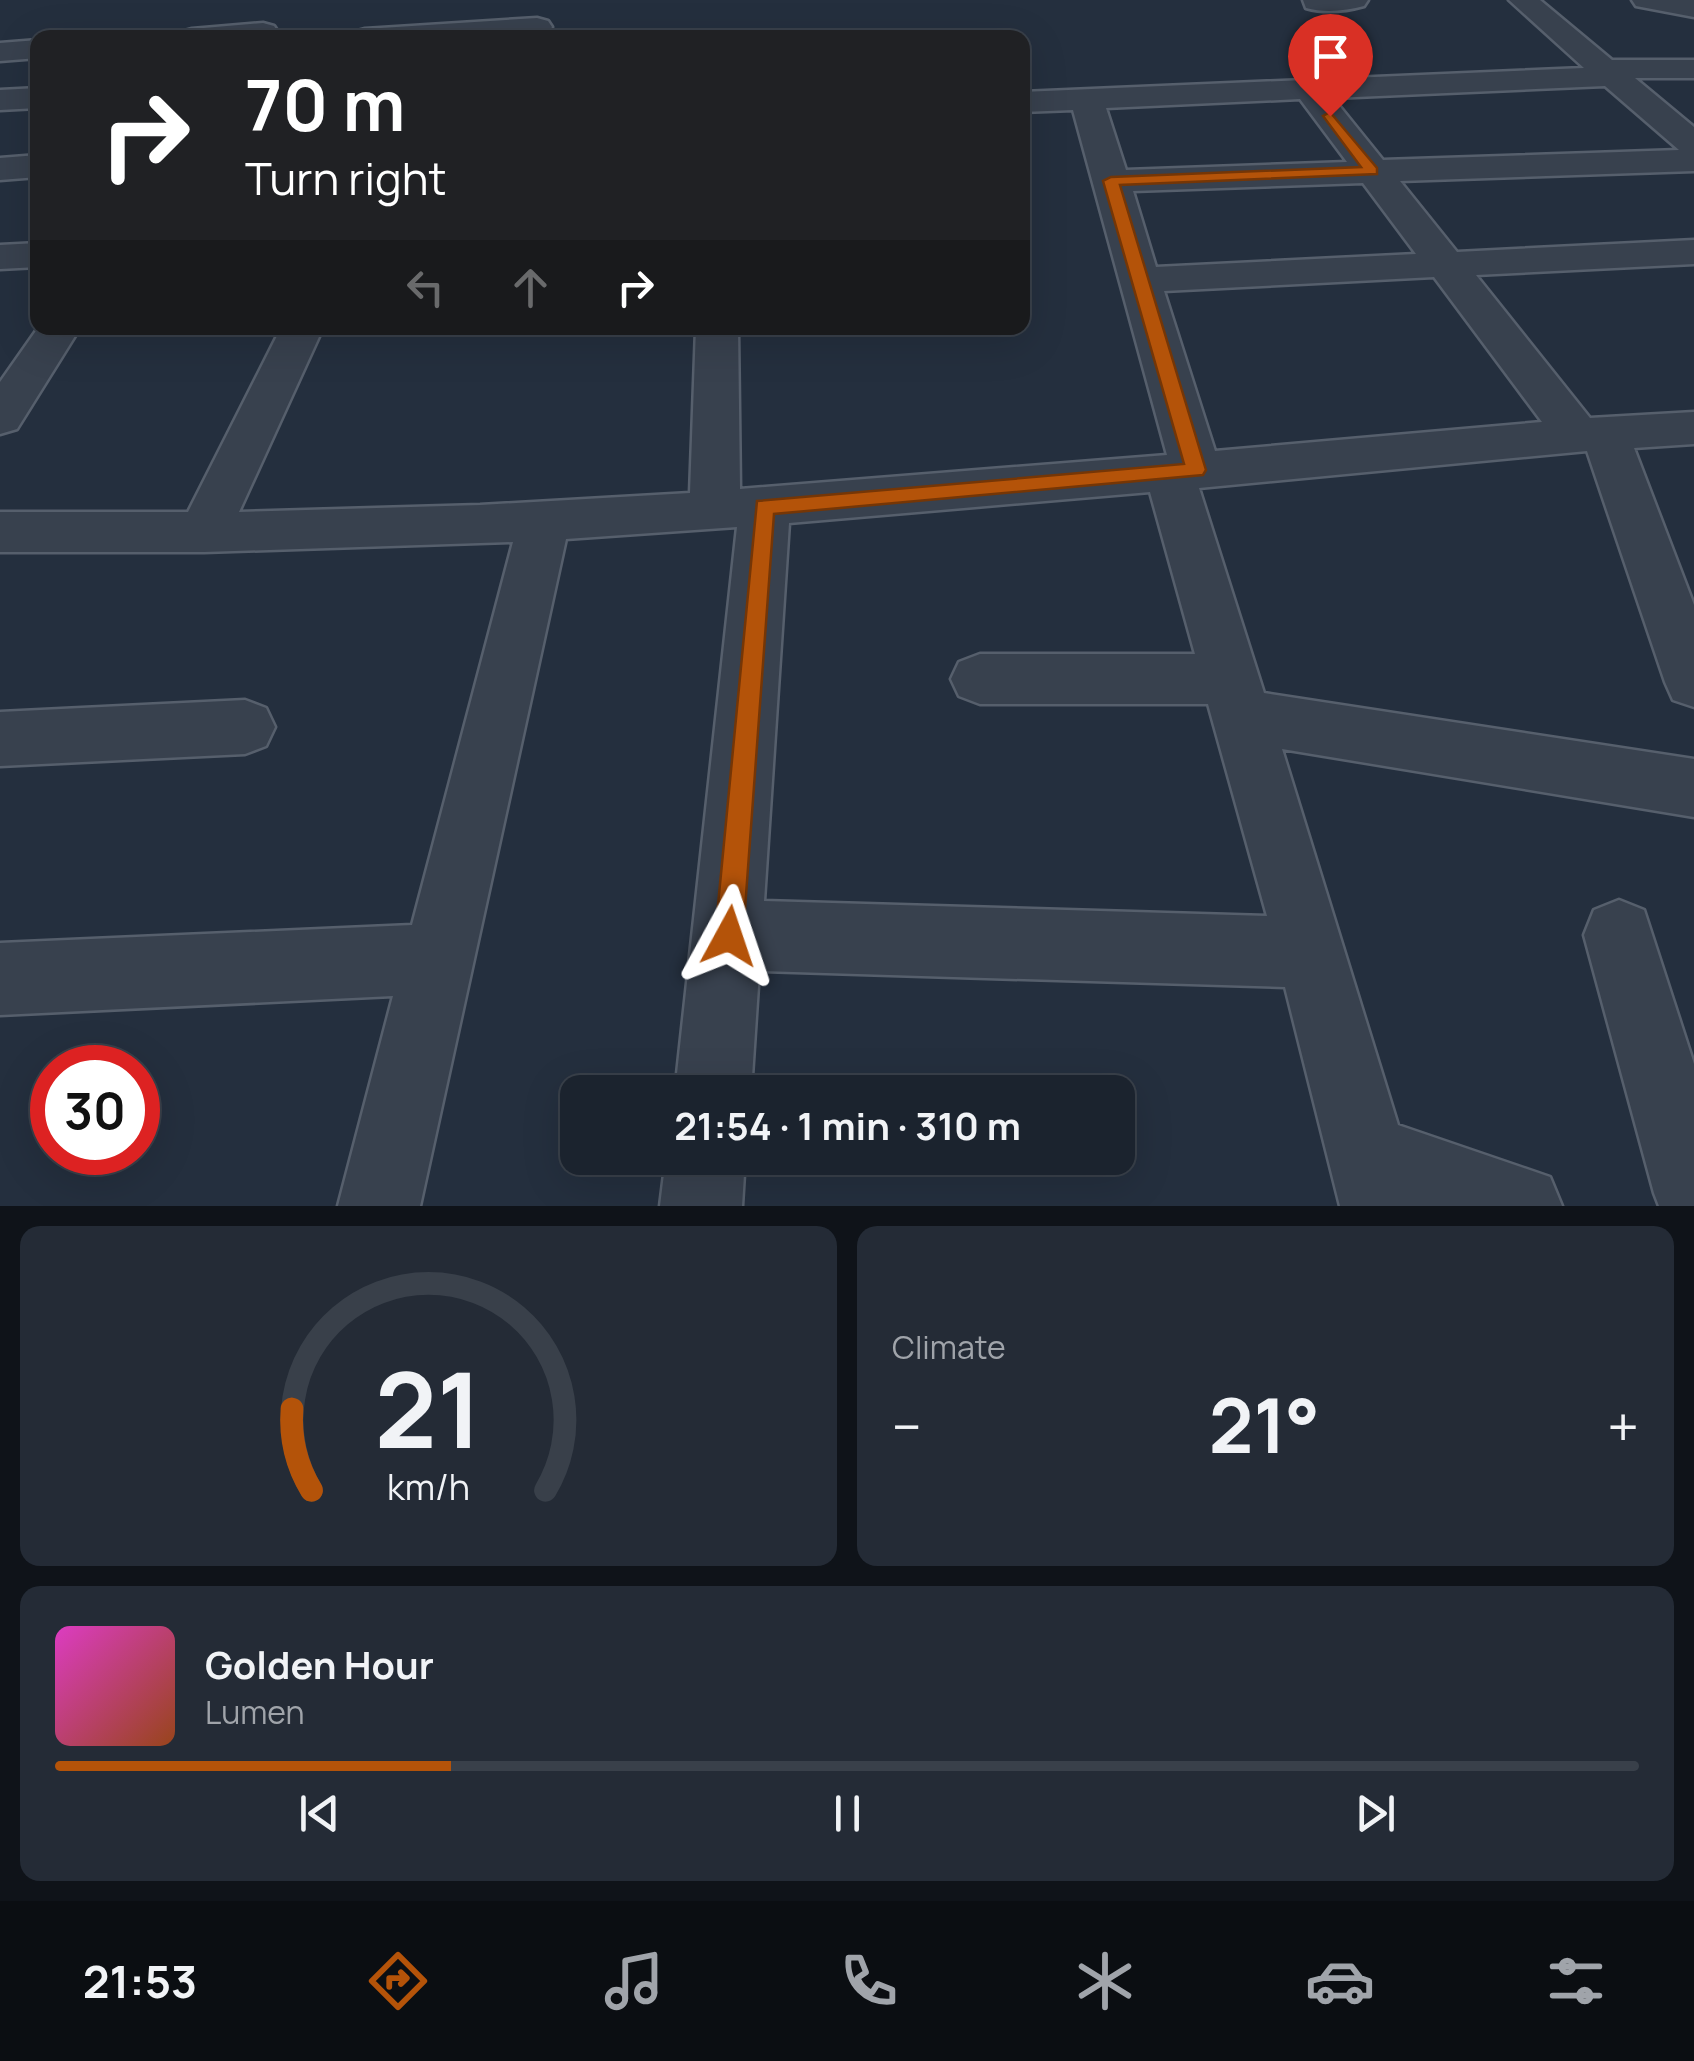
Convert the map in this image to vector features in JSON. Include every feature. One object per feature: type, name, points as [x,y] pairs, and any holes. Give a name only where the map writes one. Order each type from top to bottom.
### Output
[{"type":"street","points":[[1316,2],[1354,0]]},
{"type":"street","points":[[1523,0],[1694,144]]},
{"type":"street","points":[[490,30],[537,27]]},
{"type":"street","points":[[0,52],[30,50]]},
{"type":"street","points":[[1030,102],[1694,69]]},
{"type":"street","points":[[1309,89],[1445,265],[1591,434],[1680,614],[1694,682]]},
{"type":"street","points":[[0,100],[30,98]]},
{"type":"street","points":[[1087,99],[1140,280],[1237,697],[1374,1180],[1521,1206]]},
{"type":"street","points":[[1111,181],[1694,160]]},
{"type":"street","points":[[0,168],[30,166]]},
{"type":"street","points":[[1140,280],[1694,252]]},
{"type":"street","points":[[0,257],[30,256]]},
{"type":"street","points":[[204,532],[299,335]]},
{"type":"street","points":[[715,1075],[729,936],[740,508],[718,335]]},
{"type":"street","points":[[0,418],[32,348]]},
{"type":"street","points":[[0,532],[204,532],[544,521],[1694,428]]},
{"type":"street","points":[[378,1206],[544,521]]},
{"type":"street","points":[[980,679],[1237,697],[1694,788]]},
{"type":"street","points":[[0,740],[245,727]]},
{"type":"street","points":[[1619,935],[1694,1194]]},
{"type":"street","points":[[729,936],[1312,953]]},
{"type":"street","points":[[0,979],[438,959]]},
{"type":"street","points":[[701,1206],[704,1175]]},
{"type":"route","points":[[729,936],[764,507],[1196,470],[1111,181],[1371,171],[1330,116]]}]
